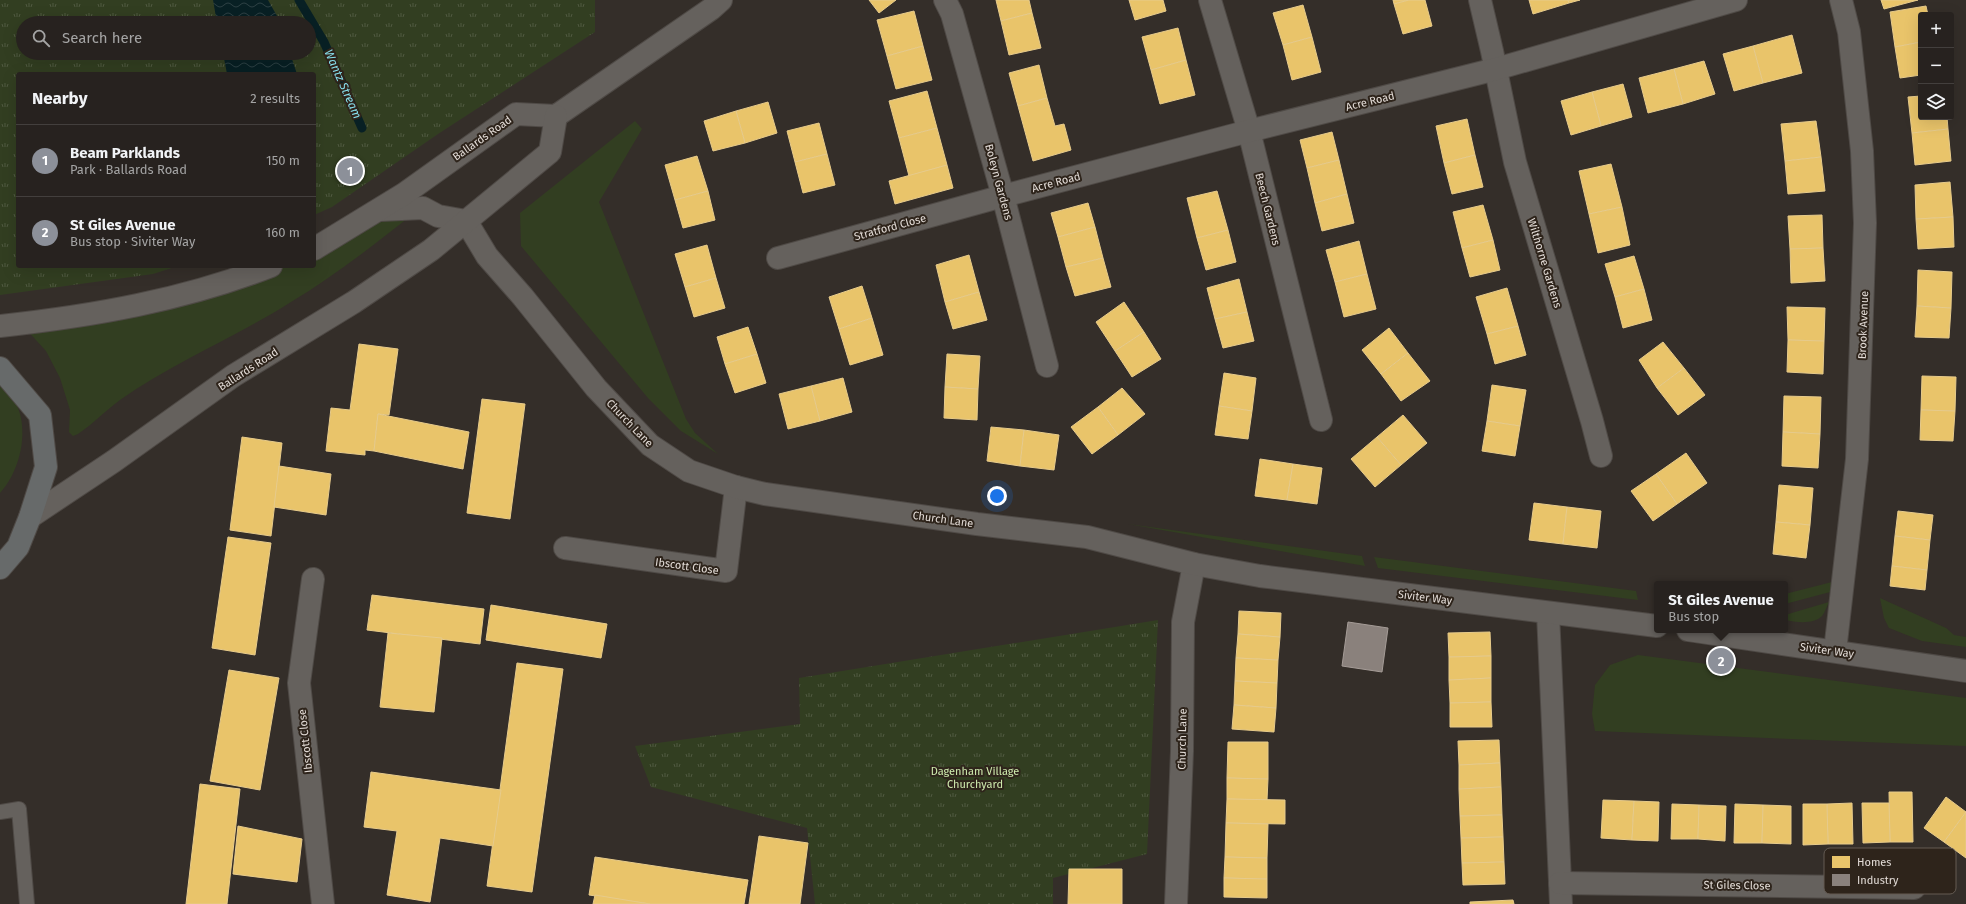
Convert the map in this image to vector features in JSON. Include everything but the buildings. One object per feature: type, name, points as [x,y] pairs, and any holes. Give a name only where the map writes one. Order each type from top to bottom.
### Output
[{"type":"main road","points":[[0,368],[40,415],[46,467],[30,518],[18,547],[0,568]]},
{"type":"street","points":[[556,116],[722,0]]},
{"type":"street","name":"Boleyn Gardens","points":[[945,0],[952,14],[1003,196],[1047,366]]},
{"type":"street","name":"Beech Gardens","points":[[1210,0],[1249,131],[1321,420]]},
{"type":"street","name":"Wilthorne Gardens","points":[[1480,0],[1515,162],[1601,456]]},
{"type":"street","name":"Acre Road","points":[[1003,196],[1249,131],[1496,69],[1736,0]]},
{"type":"street","name":"Brook Avenue","points":[[1835,651],[1857,459],[1865,223],[1862,151],[1849,32],[1841,0]]},
{"type":"street","name":"Ballards Road","points":[[30,518],[114,461],[233,376],[361,298],[431,250],[550,152],[556,116],[516,114],[404,194],[375,210],[316,248]]},
{"type":"street","name":"Stratford Close","points":[[778,258],[1003,196]]},
{"type":"street","points":[[375,210],[423,208],[438,216],[466,221]]},
{"type":"street","name":"Church Lane","points":[[466,221],[487,256],[523,297],[596,388],[650,445],[689,471],[736,487],[765,494],[1087,537],[1194,564],[1183,622],[1182,751],[1176,904]]},
{"type":"street","points":[[0,326],[100,313],[164,300],[233,281],[266,268]]},
{"type":"street","name":"Ibscott Close","points":[[565,548],[726,571],[736,487]]},
{"type":"street","name":"Siviter Way","points":[[1194,564],[1260,576],[1654,626]]},
{"type":"street","name":"Ibscott Close","points":[[313,579],[299,683],[323,904]]},
{"type":"street","points":[[1548,613],[1561,894]]},
{"type":"street","name":"Siviter Way","points":[[1709,633],[1966,671]]},
{"type":"street","name":"St Giles Close","points":[[1561,894],[1824,890]]},
{"type":"lane","points":[[0,812],[19,809],[27,904]]},
{"type":"green space","points":[[0,0],[595,0],[595,32],[438,134],[332,207],[316,214],[316,72],[16,72],[16,268],[172,268],[153,274],[0,295]]},
{"type":"green space","points":[[635,121],[642,129],[599,202],[686,419],[695,433],[718,454],[681,431],[648,398],[521,246],[520,213]]},
{"type":"green space","points":[[428,197],[431,200],[328,278],[270,315],[141,386],[120,400],[78,434],[73,436],[69,432],[70,410],[60,378],[46,351],[25,328],[48,313],[267,268],[316,268],[316,249],[393,207]]},
{"type":"green space","points":[[0,376],[12,394],[20,414],[22,434],[16,466],[12,476],[0,493]]},
{"type":"green space","points":[[1128,524],[1362,556],[1365,566]]},
{"type":"green space","points":[[1374,557],[1636,591],[1638,600],[1378,568]]},
{"type":"green space","points":[[1832,582],[1834,591],[1788,603],[1788,593]]},
{"type":"green space","points":[[1880,598],[1946,628],[1954,635],[1966,637],[1966,647],[1922,641],[1889,628],[1884,618]]},
{"type":"green space","points":[[1829,602],[1822,616],[1814,621],[1804,622],[1788,620],[1788,614]]},
{"type":"green space","name":"Dagenham Village Churchyard","points":[[1158,620],[1147,854],[1053,878],[1053,904],[815,904],[807,828],[651,787],[635,746],[800,724],[799,678]]},
{"type":"green space","points":[[1638,655],[1966,698],[1966,746],[1595,731],[1592,714],[1595,685],[1610,665]]},
{"type":"water","points":[[213,0],[268,0],[277,16],[216,16]]},
{"type":"water","points":[[224,60],[292,60],[296,72],[227,72]]},
{"type":"waterway","name":"Wantz Stream","points":[[299,0],[309,16]]},
{"type":"waterway","name":"Wantz Stream","points":[[316,29],[324,42],[362,128]]},
{"type":"place","name":"Beam Parklands","points":[[350,171]]},
{"type":"place","name":"St Giles Avenue","points":[[1721,661]]}]
